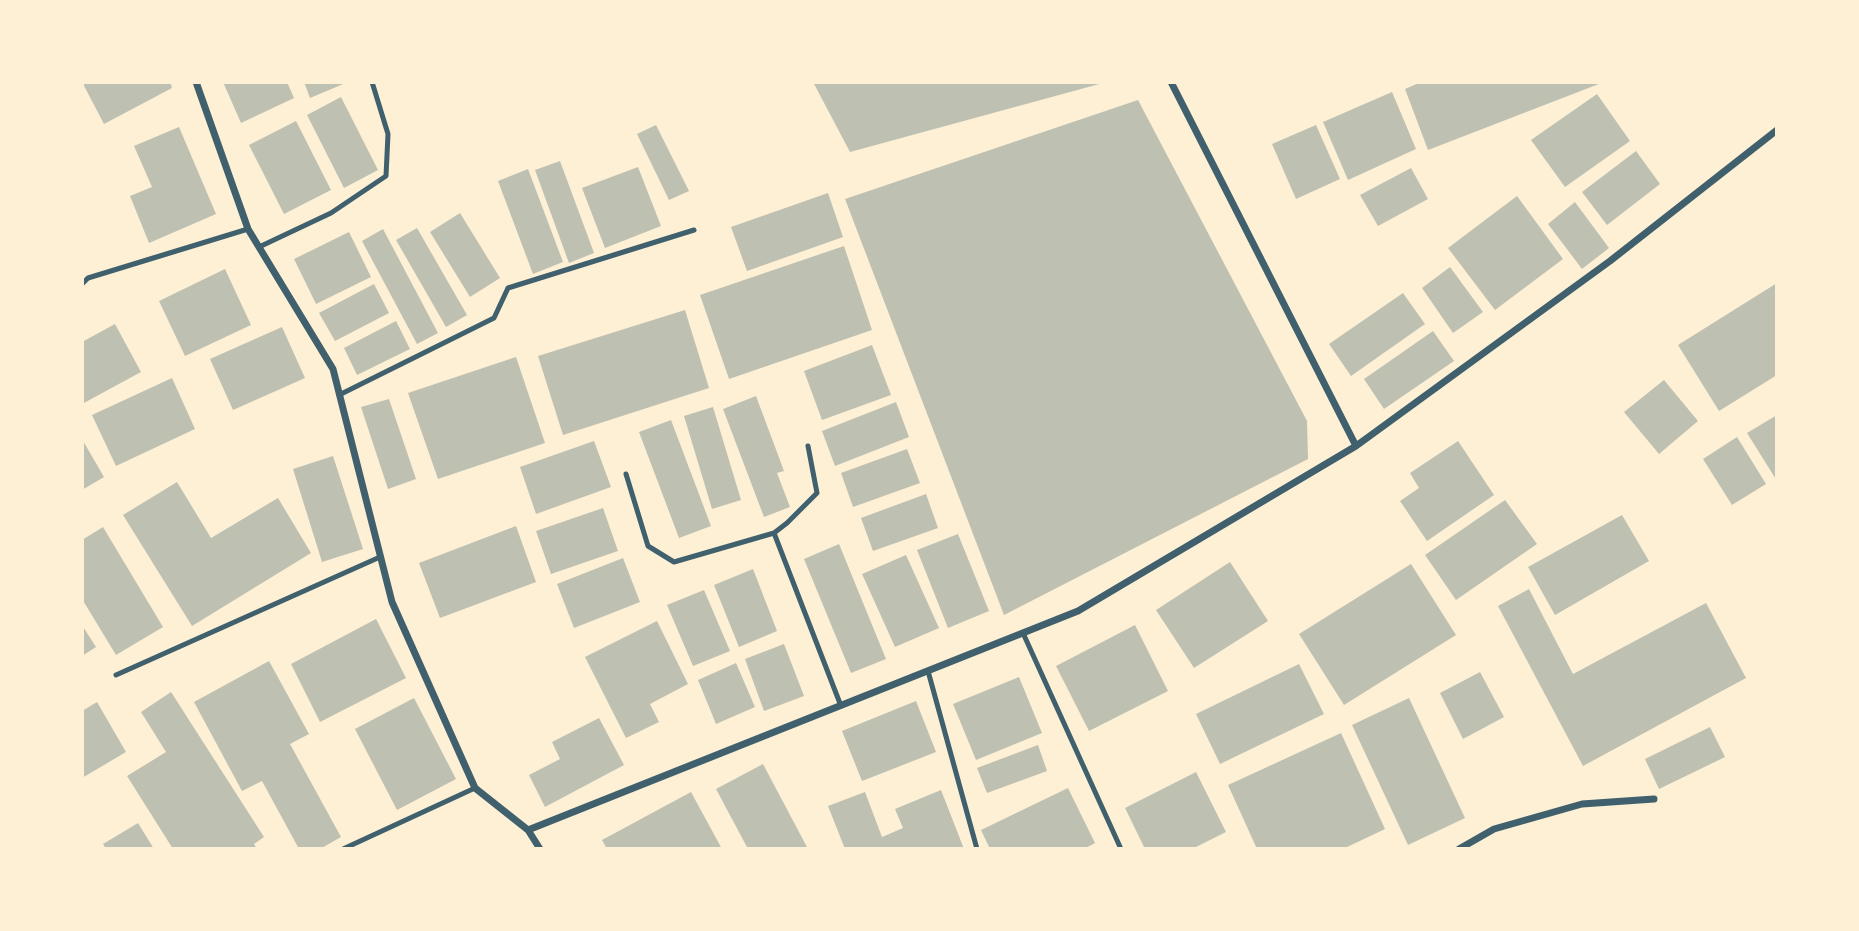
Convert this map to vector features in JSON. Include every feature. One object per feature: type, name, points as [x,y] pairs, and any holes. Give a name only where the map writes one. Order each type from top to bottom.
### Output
[{"type":"street","points":[[196,82],[248,229],[333,369],[392,602],[475,788],[528,831],[540,849]]},
{"type":"street","points":[[1171,82],[1356,446]]},
{"type":"street","points":[[528,831],[1078,611],[1356,446],[1610,261],[1777,130]]},
{"type":"street","points":[[1459,849],[1494,829],[1582,804],[1654,799]]},
{"type":"lane","points":[[259,247],[331,213],[386,176],[388,134],[372,82]]},
{"type":"lane","points":[[82,284],[88,278],[248,229]]},
{"type":"lane","points":[[339,395],[494,318],[508,288],[694,230]]},
{"type":"lane","points":[[625,474],[648,546],[674,562],[774,533],[817,493],[808,446]]},
{"type":"lane","points":[[774,533],[841,706]]},
{"type":"lane","points":[[116,675],[380,557]]},
{"type":"lane","points":[[1023,633],[1121,849]]},
{"type":"lane","points":[[928,671],[977,849]]},
{"type":"lane","points":[[343,849],[475,788]]},
{"type":"building","points":[[82,82],[170,82],[172,88],[104,124]]},
{"type":"building","points":[[223,82],[287,82],[294,98],[241,123]]},
{"type":"building","points":[[304,82],[348,82],[310,98]]},
{"type":"building","points":[[813,82],[1103,82],[1103,83],[850,152]]},
{"type":"building","points":[[1421,82],[1604,82],[1428,150],[1405,89]]},
{"type":"building","points":[[1392,92],[1416,149],[1348,180],[1323,122]]},
{"type":"building","points":[[1597,94],[1630,141],[1565,187],[1531,140]]},
{"type":"building","points":[[341,97],[378,170],[344,188],[307,115]]},
{"type":"building","points":[[1138,100],[1307,421],[1308,459],[1004,615],[845,199]]},
{"type":"building","points":[[296,121],[331,190],[284,214],[249,145]]},
{"type":"building","points":[[656,125],[689,191],[669,200],[637,134]]},
{"type":"building","points":[[1316,125],[1340,179],[1296,199],[1272,144]]},
{"type":"building","points":[[179,127],[216,214],[149,243],[130,196],[152,187],[134,146]]},
{"type":"building","points":[[1636,151],[1660,184],[1607,225],[1582,192]]},
{"type":"building","points":[[560,161],[594,253],[569,263],[535,170]]},
{"type":"building","points":[[638,167],[661,226],[605,248],[582,188]]},
{"type":"building","points":[[1411,168],[1428,199],[1378,226],[1360,195]]},
{"type":"building","points":[[528,169],[563,262],[533,274],[498,181]]},
{"type":"building","points":[[828,193],[843,237],[747,271],[731,227]]},
{"type":"building","points":[[1517,196],[1563,259],[1495,310],[1448,248]]},
{"type":"building","points":[[1575,202],[1609,248],[1582,269],[1548,224]]},
{"type":"building","points":[[460,213],[500,278],[470,297],[430,232]]},
{"type":"building","points":[[417,228],[467,315],[446,327],[396,240]]},
{"type":"building","points":[[383,229],[438,333],[417,344],[362,241]]},
{"type":"building","points":[[349,232],[371,277],[316,304],[294,259]]},
{"type":"building","points":[[844,246],[872,330],[729,379],[700,295]]},
{"type":"building","points":[[1450,267],[1483,312],[1453,333],[1422,288]]},
{"type":"building","points":[[225,269],[251,325],[185,356],[159,301]]},
{"type":"building","points":[[1777,283],[1777,375],[1719,411],[1678,345]]},
{"type":"building","points":[[374,284],[389,313],[335,341],[319,313]]},
{"type":"building","points":[[1403,293],[1425,324],[1351,376],[1329,344]]},
{"type":"building","points":[[685,310],[709,388],[563,435],[538,356]]},
{"type":"building","points":[[396,321],[410,349],[357,375],[344,348]]},
{"type":"building","points":[[115,324],[141,372],[82,404],[82,342]]},
{"type":"building","points":[[282,327],[305,378],[233,410],[210,359]]},
{"type":"building","points":[[1433,331],[1454,361],[1384,409],[1364,379]]},
{"type":"building","points":[[872,345],[891,395],[822,420],[804,371]]},
{"type":"building","points":[[516,357],[545,443],[438,479],[408,393]]},
{"type":"building","points":[[172,378],[195,429],[116,466],[92,415]]},
{"type":"building","points":[[1664,380],[1698,421],[1659,454],[1624,412]]},
{"type":"building","points":[[756,396],[784,471],[777,473],[790,507],[764,517],[723,409]]},
{"type":"building","points":[[389,399],[416,479],[388,489],[361,407]]},
{"type":"building","points":[[896,402],[909,437],[835,466],[822,431]]},
{"type":"building","points":[[713,407],[741,500],[712,509],[684,416]]},
{"type":"building","points":[[1777,415],[1777,481],[1747,433]]},
{"type":"building","points":[[671,420],[711,526],[679,538],[639,432]]},
{"type":"building","points":[[1737,437],[1766,484],[1732,505],[1703,459]]},
{"type":"building","points":[[82,439],[104,477],[82,490]]},
{"type":"building","points":[[594,441],[611,487],[536,514],[520,467]]},
{"type":"building","points":[[1458,441],[1494,495],[1427,541],[1400,501],[1419,488],[1410,473]]},
{"type":"building","points":[[907,449],[920,483],[853,507],[841,473]]},
{"type":"building","points":[[333,456],[363,549],[322,562],[293,469]]},
{"type":"building","points":[[177,482],[211,538],[278,498],[311,553],[192,626],[123,515]]},
{"type":"building","points":[[926,494],[938,528],[873,551],[861,518]]},
{"type":"building","points":[[1505,500],[1537,544],[1456,600],[1425,555]]},
{"type":"building","points":[[603,508],[618,551],[551,574],[536,531]]},
{"type":"building","points":[[1622,515],[1649,561],[1555,615],[1528,567]]},
{"type":"building","points":[[516,526],[536,582],[440,618],[419,563]]},
{"type":"building","points":[[103,527],[163,627],[116,655],[82,599],[82,540]]},
{"type":"building","points":[[958,534],[989,611],[948,628],[917,550]]},
{"type":"building","points":[[839,544],[886,659],[851,673],[804,559]]},
{"type":"building","points":[[906,555],[939,628],[895,647],[862,574]]},
{"type":"building","points":[[623,558],[640,602],[574,628],[557,584]]},
{"type":"building","points":[[1230,562],[1268,621],[1194,668],[1156,610]]},
{"type":"building","points":[[1411,564],[1456,635],[1344,705],[1299,634]]},
{"type":"building","points":[[753,569],[777,631],[739,647],[714,585]]},
{"type":"building","points":[[1529,589],[1573,674],[1706,603],[1746,678],[1583,766],[1498,606]]},
{"type":"building","points":[[704,590],[730,651],[693,666],[667,605]]},
{"type":"building","points":[[376,619],[406,678],[320,722],[291,664]]},
{"type":"building","points":[[657,621],[688,684],[650,704],[659,722],[626,738],[585,657]]},
{"type":"building","points":[[82,625],[96,647],[82,656]]},
{"type":"building","points":[[1135,625],[1168,691],[1089,731],[1056,666]]},
{"type":"building","points":[[784,644],[804,696],[764,711],[745,659]]},
{"type":"building","points":[[269,661],[309,734],[290,744],[341,837],[320,849],[299,849],[262,781],[242,791],[194,702]]},
{"type":"building","points":[[736,663],[755,707],[716,724],[698,680]]},
{"type":"building","points":[[1299,664],[1324,714],[1220,764],[1196,714]]},
{"type":"building","points":[[1480,672],[1504,717],[1463,739],[1440,693]]},
{"type":"building","points":[[1019,677],[1042,733],[976,760],[953,704]]},
{"type":"building","points":[[171,692],[264,837],[254,844],[257,849],[173,849],[127,776],[166,752],[141,712]]},
{"type":"building","points":[[414,698],[456,779],[397,810],[355,729]]},
{"type":"building","points":[[1409,698],[1465,818],[1408,845],[1352,725]]},
{"type":"building","points":[[916,701],[936,752],[862,781],[842,731]]},
{"type":"building","points":[[97,702],[126,752],[82,778],[82,711]]},
{"type":"building","points":[[599,718],[624,765],[545,807],[529,775],[560,759],[552,742]]},
{"type":"building","points":[[1710,727],[1725,757],[1659,789],[1645,759]]},
{"type":"building","points":[[1341,733],[1385,829],[1343,849],[1257,849],[1228,785]]},
{"type":"building","points":[[1038,745],[1047,771],[987,793],[977,768]]},
{"type":"building","points":[[763,764],[808,849],[748,849],[716,789]]},
{"type":"building","points":[[1196,772],[1226,832],[1192,849],[1145,849],[1125,808]]},
{"type":"building","points":[[1068,788],[1095,843],[1084,849],[990,849],[981,830]]},
{"type":"building","points":[[941,790],[964,849],[845,849],[828,806],[865,792],[882,837],[903,828],[895,809]]},
{"type":"building","points":[[691,792],[722,849],[607,849],[602,840]]},
{"type":"building","points":[[138,823],[154,849],[106,849],[103,844]]}]
